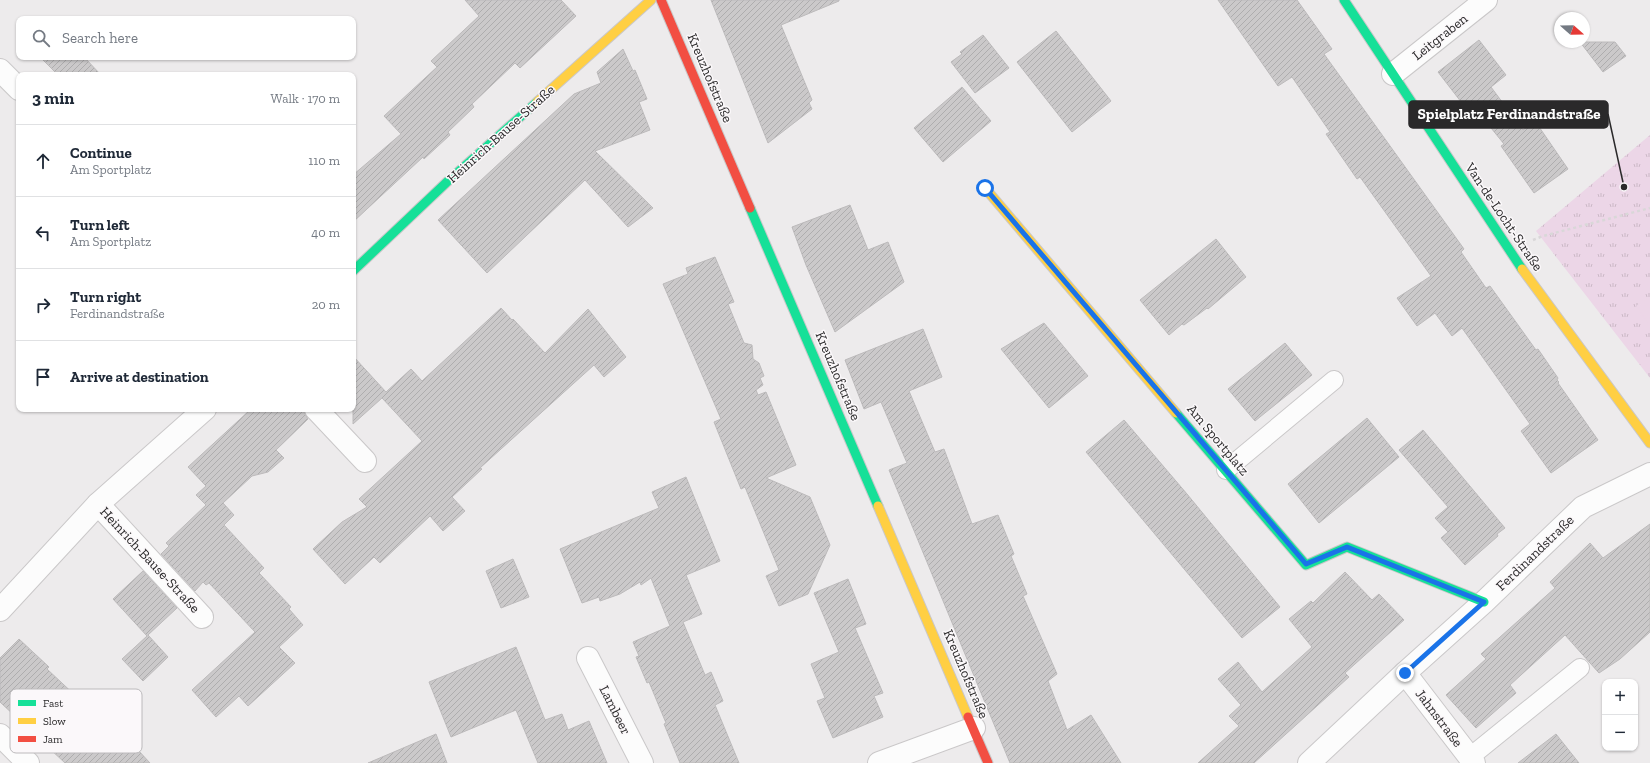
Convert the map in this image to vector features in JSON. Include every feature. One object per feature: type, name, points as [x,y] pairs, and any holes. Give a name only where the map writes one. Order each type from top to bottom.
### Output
[{"type":"street","name":"Heinrich-Bause-Straße","points":[[356,268],[448,181],[651,0]]},
{"type":"street","name":"Kreuzhofstraße","points":[[661,0],[988,763]]},
{"type":"street","name":"Van-de-Locht-Straße","points":[[1344,0],[1509,251],[1650,443]]},
{"type":"street","name":"Leitgraben","points":[[1394,74],[1486,0]]},
{"type":"street","points":[[0,70],[16,86]]},
{"type":"street","name":"Am Sportplatz","points":[[985,188],[1306,564],[1347,547],[1484,602]]},
{"type":"street","name":"Heinrich-Bause-Straße","points":[[0,610],[98,504],[202,412]]},
{"type":"street","points":[[319,412],[365,460]]},
{"type":"street","name":"Ferdinandstraße","points":[[1309,763],[1405,673],[1484,602],[1583,507],[1650,474]]},
{"type":"street","name":"Heinrich-Bause-Straße","points":[[98,504],[202,616]]},
{"type":"street","name":"Lambeer","points":[[588,658],[642,763]]},
{"type":"street","name":"Jahnstraße","points":[[1405,673],[1472,760]]},
{"type":"street","points":[[879,763],[974,728]]},
{"type":"street","points":[[18,753],[28,763]]},
{"type":"lane","points":[[1226,470],[1334,380]]},
{"type":"lane","points":[[1472,760],[1580,668]]},
{"type":"path","points":[[1509,251],[1543,236],[1650,208]]},
{"type":"green space","points":[[1650,135],[1650,378],[1536,231]]},
{"type":"green space","points":[[1650,297],[1650,325],[1636,306]]},
{"type":"building","points":[[465,0],[561,0],[576,16],[520,68],[515,63],[472,104],[474,107],[448,132],[450,135],[424,159],[423,157],[356,219],[356,172],[401,134],[384,116],[437,67],[431,61],[479,16]]},
{"type":"building","points":[[711,0],[839,0],[781,25],[812,100],[809,103],[812,109],[768,143]]},
{"type":"building","points":[[1218,0],[1297,0],[1332,49],[1324,54],[1464,249],[1461,252],[1486,288],[1490,286],[1536,350],[1538,349],[1558,378],[1558,383],[1598,440],[1551,473],[1521,431],[1530,424],[1462,328],[1452,336],[1435,313],[1417,326],[1397,298],[1431,276],[1360,177],[1357,179],[1326,134],[1330,132],[1292,77],[1278,86]]},
{"type":"building","points":[[1056,31],[1111,101],[1072,132],[1017,62]]},
{"type":"building","points":[[983,35],[1009,68],[975,93],[951,62],[962,54],[960,52]]},
{"type":"building","points":[[1479,40],[1506,75],[1491,87],[1523,130],[1535,121],[1568,169],[1534,193],[1501,146],[1504,144],[1470,102],[1465,107],[1438,72]]},
{"type":"building","points":[[1590,42],[1615,42],[1626,56],[1603,72],[1585,48],[1590,48]]},
{"type":"building","points":[[623,49],[633,71],[635,70],[647,99],[639,102],[650,130],[595,151],[653,208],[628,227],[585,180],[487,273],[438,220],[574,94],[601,83],[597,72]]},
{"type":"building","points":[[43,60],[87,60],[98,72],[55,72]]},
{"type":"building","points":[[962,87],[991,121],[943,162],[914,128]]},
{"type":"building","points":[[850,205],[868,250],[888,242],[904,282],[835,332],[806,265],[792,227]]},
{"type":"building","points":[[1216,239],[1246,277],[1208,309],[1207,308],[1184,325],[1182,324],[1169,335],[1140,300]]},
{"type":"building","points":[[715,257],[734,302],[728,304],[744,343],[752,345],[753,359],[759,363],[764,376],[760,378],[763,385],[756,390],[758,395],[766,392],[796,465],[766,478],[810,497],[830,545],[808,594],[779,606],[766,576],[779,570],[745,487],[741,489],[714,422],[721,419],[663,284],[688,274],[686,268]]},
{"type":"building","points":[[501,308],[545,353],[588,309],[626,357],[604,377],[594,365],[480,468],[482,469],[452,497],[465,511],[443,531],[430,516],[380,563],[374,557],[345,584],[313,549],[342,522],[367,507],[359,499],[422,441],[382,398],[353,424],[353,412],[356,412],[356,359],[386,392],[411,369],[422,381]]},
{"type":"building","points":[[1044,323],[1088,376],[1049,408],[1001,349]]},
{"type":"building","points":[[923,329],[942,377],[909,391],[935,452],[944,449],[972,524],[998,515],[1014,554],[1011,556],[1027,594],[1023,596],[1057,674],[1048,681],[1067,730],[1091,715],[1121,763],[1010,763],[889,470],[907,463],[881,402],[864,409],[845,360]]},
{"type":"building","points":[[1285,343],[1312,375],[1255,421],[1228,389]]},
{"type":"building","points":[[248,412],[304,412],[308,419],[276,450],[284,458],[268,472],[252,476],[223,503],[234,515],[224,525],[264,568],[259,573],[291,607],[289,609],[303,625],[279,647],[295,663],[248,706],[239,696],[216,717],[192,690],[255,632],[209,583],[206,585],[203,582],[195,591],[161,554],[169,546],[166,543],[206,505],[196,495],[206,486],[188,467]]},
{"type":"building","points":[[1367,418],[1399,457],[1319,523],[1288,484]]},
{"type":"building","points":[[1124,420],[1280,607],[1242,638],[1086,452]]},
{"type":"building","points":[[1423,430],[1505,528],[1465,565],[1441,538],[1448,532],[1435,518],[1448,507],[1399,450]]},
{"type":"building","points":[[686,477],[720,561],[686,575],[702,614],[683,622],[705,675],[711,672],[723,701],[715,705],[739,763],[680,763],[664,724],[666,723],[649,682],[647,683],[636,657],[639,656],[633,642],[670,626],[651,578],[641,585],[640,582],[620,594],[600,601],[599,597],[582,603],[560,549],[659,508],[652,492]]},
{"type":"building","points":[[1650,524],[1650,632],[1620,659],[1599,673],[1565,635],[1510,685],[1516,693],[1476,728],[1446,695],[1486,659],[1481,654],[1555,588],[1550,582],[1590,543],[1603,558]]},
{"type":"building","points":[[513,559],[529,597],[501,608],[486,571]]},
{"type":"building","points":[[143,571],[177,608],[148,635],[168,657],[143,681],[122,659],[147,636],[113,599]]},
{"type":"building","points":[[1345,572],[1372,600],[1379,594],[1404,620],[1345,673],[1349,677],[1254,763],[1198,763],[1239,726],[1229,716],[1241,705],[1218,679],[1238,662],[1262,692],[1312,647],[1289,619],[1311,601],[1313,603]]},
{"type":"building","points":[[848,579],[866,624],[855,628],[883,693],[874,696],[883,717],[833,738],[817,701],[825,698],[811,664],[839,652],[814,593]]},
{"type":"building","points":[[19,639],[49,667],[47,669],[68,689],[10,689],[10,711],[0,702],[0,658]]},
{"type":"building","points":[[516,647],[545,720],[562,714],[568,730],[589,721],[607,763],[538,763],[516,710],[451,737],[429,682]]},
{"type":"building","points":[[436,734],[447,763],[368,763]]},
{"type":"building","points":[[1556,734],[1579,763],[1518,763]]},
{"type":"building","points":[[54,753],[141,753],[150,763],[65,763]]},
{"type":"traffic: fast","points":[[1344,0],[1522,269]]},
{"type":"traffic: fast","points":[[356,268],[448,181],[537,102]]},
{"type":"traffic: fast","points":[[750,208],[878,506]]},
{"type":"traffic: fast","points":[[1176,413],[1306,565],[1347,547],[1484,602]]},
{"type":"traffic: slow","points":[[537,102],[651,0]]},
{"type":"traffic: slow","points":[[985,188],[1176,413]]},
{"type":"traffic: slow","points":[[1522,269],[1650,443]]},
{"type":"traffic: slow","points":[[878,506],[968,717]]},
{"type":"traffic: jam","points":[[661,0],[750,208]]},
{"type":"traffic: jam","points":[[968,717],[988,763]]},
{"type":"place","name":"Spielplatz Ferdinandstraße","points":[[1624,187]]},
{"type":"route","points":[[985,188],[1306,564],[1347,547],[1484,602],[1405,673]]}]
